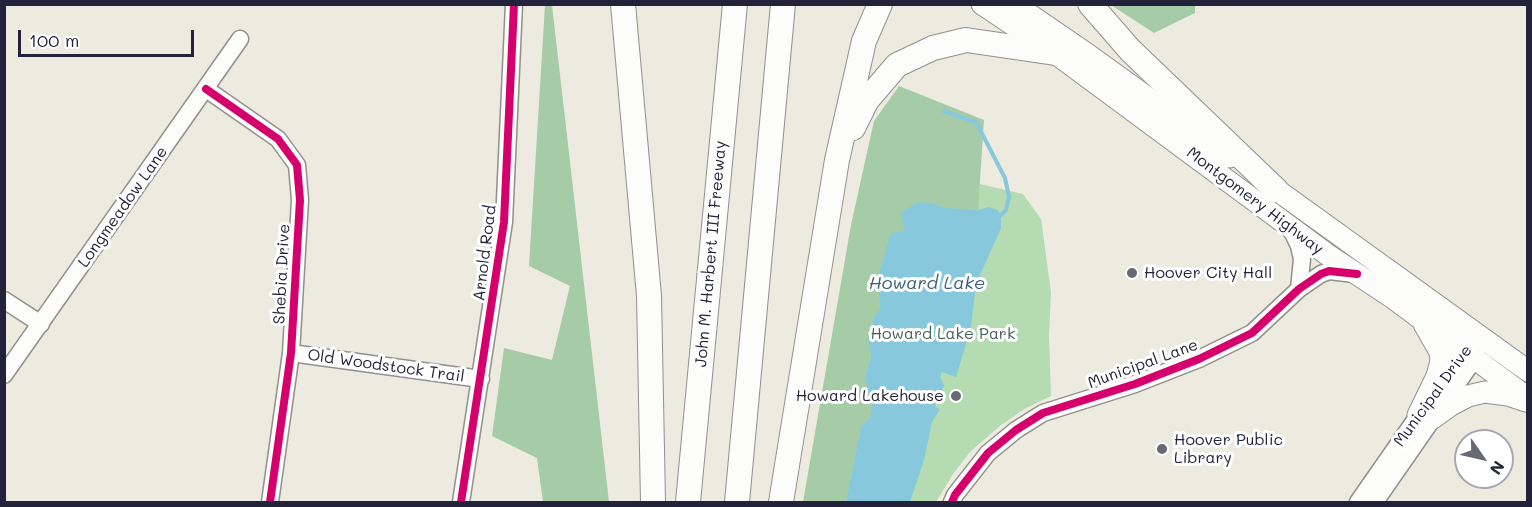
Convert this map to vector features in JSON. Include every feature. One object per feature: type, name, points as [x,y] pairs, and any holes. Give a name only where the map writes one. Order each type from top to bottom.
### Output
[{"type":"highway","points":[[623,4],[649,296],[653,502]]},
{"type":"highway","name":"John M. Harbert III Freeway","points":[[688,502],[735,4]]},
{"type":"highway","points":[[737,502],[783,4]]},
{"type":"highway","points":[[781,502],[837,160],[864,41],[880,4]]},
{"type":"highway","points":[[1090,4],[1130,50],[1276,190]]},
{"type":"highway","points":[[837,160],[867,100],[897,65],[933,48],[966,40],[1055,53]]},
{"type":"main road","name":"Montgomery Highway","points":[[982,4],[1055,53],[1289,226],[1421,319],[1472,347],[1527,371]]},
{"type":"main road","name":"Montgomery Highway","points":[[1014,4],[1276,190],[1472,347],[1527,399]]},
{"type":"main road","points":[[1421,319],[1442,361],[1426,417]]},
{"type":"main road","points":[[1426,417],[1468,396],[1485,392],[1527,399]]},
{"type":"street","name":"Arnold Road","points":[[461,502],[504,222],[514,4]]},
{"type":"street","name":"Longmeadow Lane","points":[[4,375],[240,39]]},
{"type":"street","name":"Shebia Drive","points":[[206,89],[278,139],[297,165],[300,200],[291,352],[270,502]]},
{"type":"street","points":[[1289,226],[1299,246],[1302,259],[1299,290]]},
{"type":"street","name":"Municipal Lane","points":[[952,502],[988,453],[1043,413],[1135,384],[1199,359],[1252,333],[1299,290],[1321,274],[1329,271],[1357,274]]},
{"type":"street","points":[[4,300],[41,324]]},
{"type":"street","name":"Municipal Drive","points":[[1375,502],[1426,417],[1472,347]]},
{"type":"street","name":"Old Woodstock Trail","points":[[291,352],[481,379]]},
{"type":"street","name":"Municipal Drive","points":[[1358,502],[1426,417]]},
{"type":"green space","points":[[545,5],[552,5],[609,502],[543,502],[537,458],[492,436],[504,348],[552,360],[570,286],[529,266]]},
{"type":"green space","points":[[1111,5],[1195,5],[1195,13],[1154,33]]},
{"type":"green space","points":[[899,86],[984,120],[978,210],[947,208],[932,203],[904,231],[878,277],[880,309],[874,317],[868,337],[871,354],[865,378],[872,406],[870,418],[861,426],[846,502],[803,502],[851,225],[874,121]]},
{"type":"green space","name":"Howard Lake Park","points":[[866,158],[1023,194],[1041,219],[1051,292],[1049,336],[1051,396],[1026,408],[1001,425],[970,452],[936,502],[804,502]]},
{"type":"water","name":"Howard Lake","points":[[919,202],[947,208],[978,210],[989,207],[997,210],[1001,215],[1001,228],[976,284],[971,327],[956,377],[942,372],[940,377],[944,385],[935,407],[940,409],[932,422],[924,460],[910,502],[846,502],[861,426],[870,418],[872,406],[865,378],[871,355],[868,338],[874,317],[880,309],[878,277],[891,233],[904,231],[901,212]]},
{"type":"waterway","points":[[943,111],[976,122],[1005,178],[1009,197],[1006,210],[1001,215]]},
{"type":"cycle path","points":[[461,502],[504,222],[514,4]]},
{"type":"cycle path","points":[[206,89],[278,139],[297,165],[300,200],[291,353],[270,502]]},
{"type":"cycle path","points":[[952,502],[988,453],[1016,430],[1043,413],[1135,384],[1199,359],[1252,333],[1299,289],[1321,274],[1329,271],[1357,274]]},
{"type":"place","name":"Hoover City Hall","points":[[1132,273]]},
{"type":"place","name":"Howard Lakehouse","points":[[956,396]]},
{"type":"place","name":"Hoover Public Library","points":[[1162,449]]}]
